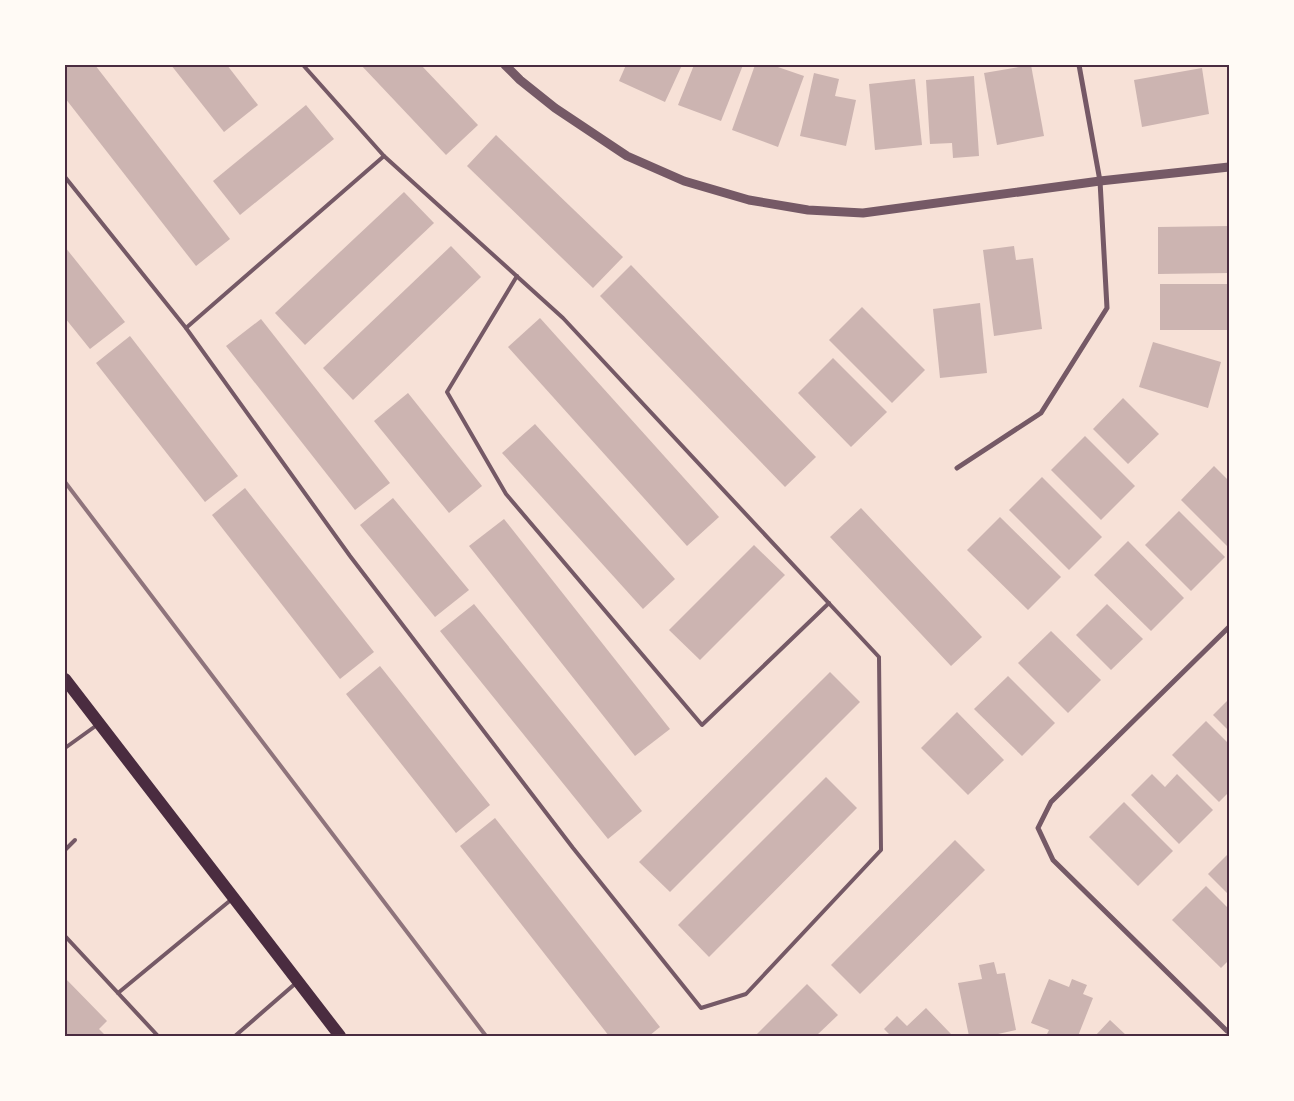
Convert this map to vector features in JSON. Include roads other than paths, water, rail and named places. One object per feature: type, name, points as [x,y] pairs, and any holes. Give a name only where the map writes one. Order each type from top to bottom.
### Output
[{"type":"main road","points":[[65,679],[340,1036]]},
{"type":"street","points":[[506,65],[520,80],[555,108],[627,156],[684,180],[749,200],[808,210],[863,213],[1100,181],[1229,167]]},
{"type":"street","points":[[957,468],[1041,413],[1107,308],[1100,181],[1079,65]]},
{"type":"street","points":[[1221,1036],[1228,1030],[1053,860],[1038,828],[1051,802],[1229,627]]},
{"type":"lane","points":[[65,178],[186,328],[350,556],[573,848],[700,1008],[746,994],[881,850],[879,657],[563,318],[384,156],[303,65]]},
{"type":"lane","points":[[186,328],[384,156]]},
{"type":"lane","points":[[517,276],[447,392],[506,494],[702,725],[829,603]]},
{"type":"lane","points":[[65,748],[99,724]]},
{"type":"lane","points":[[65,850],[75,840]]},
{"type":"lane","points":[[118,993],[233,898]]},
{"type":"lane","points":[[65,936],[158,1036]]},
{"type":"lane","points":[[235,1036],[297,981]]},
{"type":"railway","points":[[65,482],[486,1036]]}]
